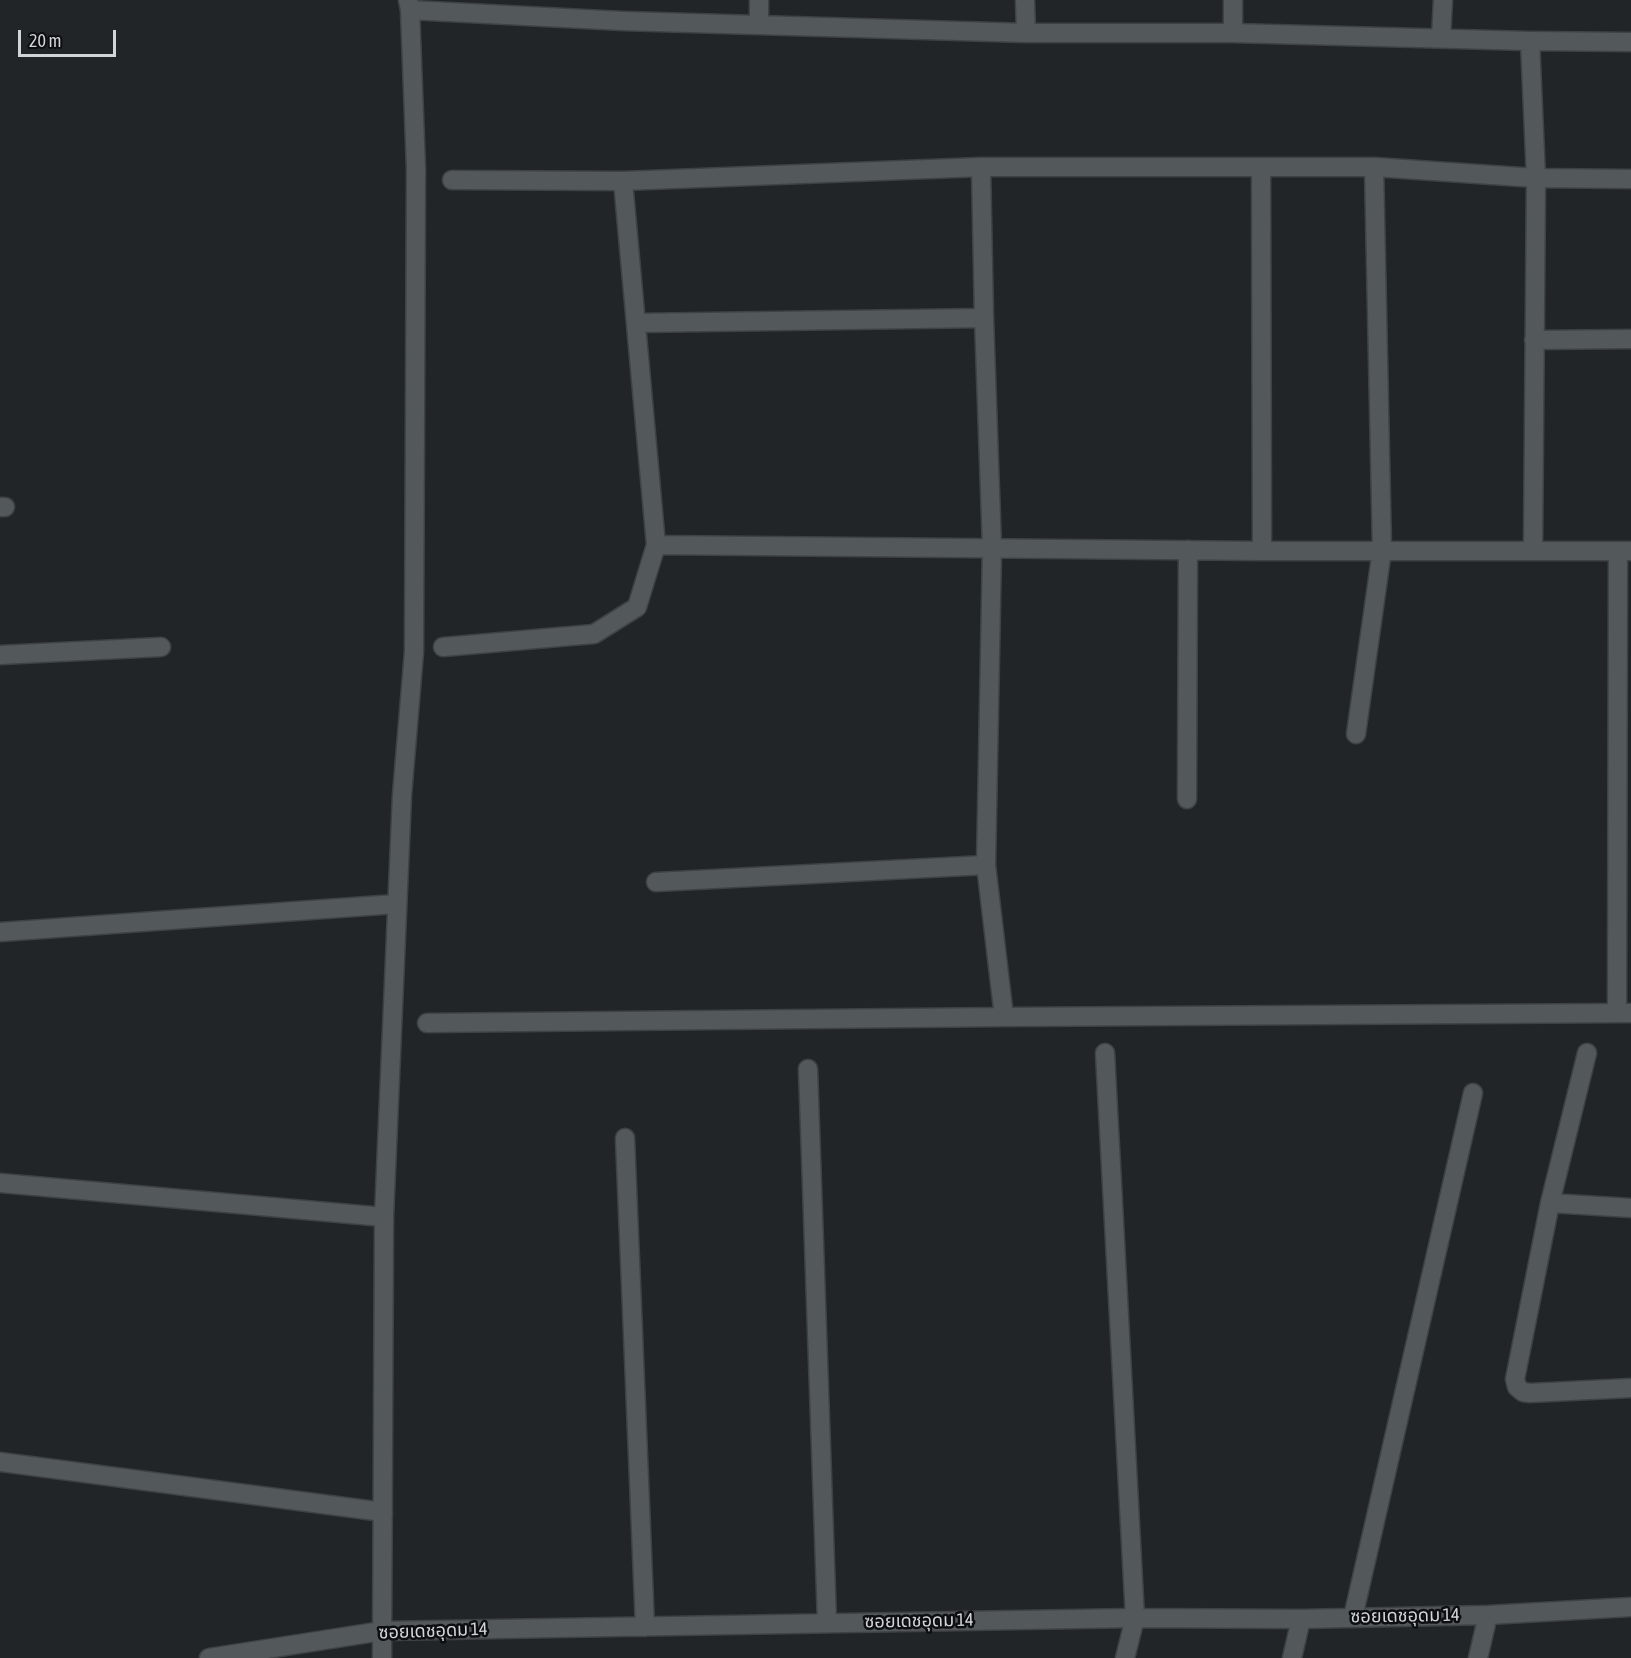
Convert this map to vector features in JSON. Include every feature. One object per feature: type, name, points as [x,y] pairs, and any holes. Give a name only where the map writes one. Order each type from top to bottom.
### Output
[{"type":"street","points":[[759,0],[759,25]]},
{"type":"street","points":[[1025,0],[1026,33]]},
{"type":"street","points":[[1233,0],[1233,33]]},
{"type":"street","points":[[1441,38],[1443,0]]},
{"type":"street","points":[[382,1658],[384,1217],[396,904],[414,652],[416,169],[409,5],[623,21],[1026,33],[1233,33],[1631,42]]},
{"type":"street","points":[[1530,41],[1536,178],[1533,550]]},
{"type":"street","points":[[452,180],[623,181],[981,167],[1374,167],[1536,178],[1631,178]]},
{"type":"street","points":[[981,167],[992,548],[986,865],[1004,1017]]},
{"type":"street","points":[[1356,734],[1382,550],[1374,167]]},
{"type":"street","points":[[1261,168],[1262,551]]},
{"type":"street","points":[[443,647],[594,634],[637,607],[656,545],[623,181]]},
{"type":"street","points":[[636,323],[984,318]]},
{"type":"street","points":[[1534,340],[1631,339]]},
{"type":"street","points":[[427,1023],[1624,1013],[1624,551],[1262,551],[656,545]]},
{"type":"street","points":[[1187,799],[1188,550]]},
{"type":"street","points":[[0,655],[161,647]]},
{"type":"street","points":[[656,882],[986,865]]},
{"type":"street","points":[[0,932],[396,904]]},
{"type":"street","points":[[1105,1053],[1135,1617],[1125,1658]]},
{"type":"street","points":[[1587,1053],[1550,1203],[1515,1379],[1517,1387],[1523,1392],[1530,1393],[1631,1388]]},
{"type":"street","points":[[808,1069],[827,1622]]},
{"type":"street","points":[[1353,1617],[1473,1094]]},
{"type":"street","points":[[625,1138],[645,1627]]},
{"type":"street","points":[[0,1183],[384,1217]]},
{"type":"street","points":[[1550,1203],[1631,1208]]},
{"type":"street","points":[[0,1462],[382,1512]]},
{"type":"street","name":"ซอยเดชอุดม 14","points":[[209,1658],[382,1631],[1135,1617],[1301,1619],[1488,1615],[1631,1607]]},
{"type":"street","points":[[1478,1658],[1488,1615]]},
{"type":"street","points":[[1292,1658],[1301,1619]]}]
